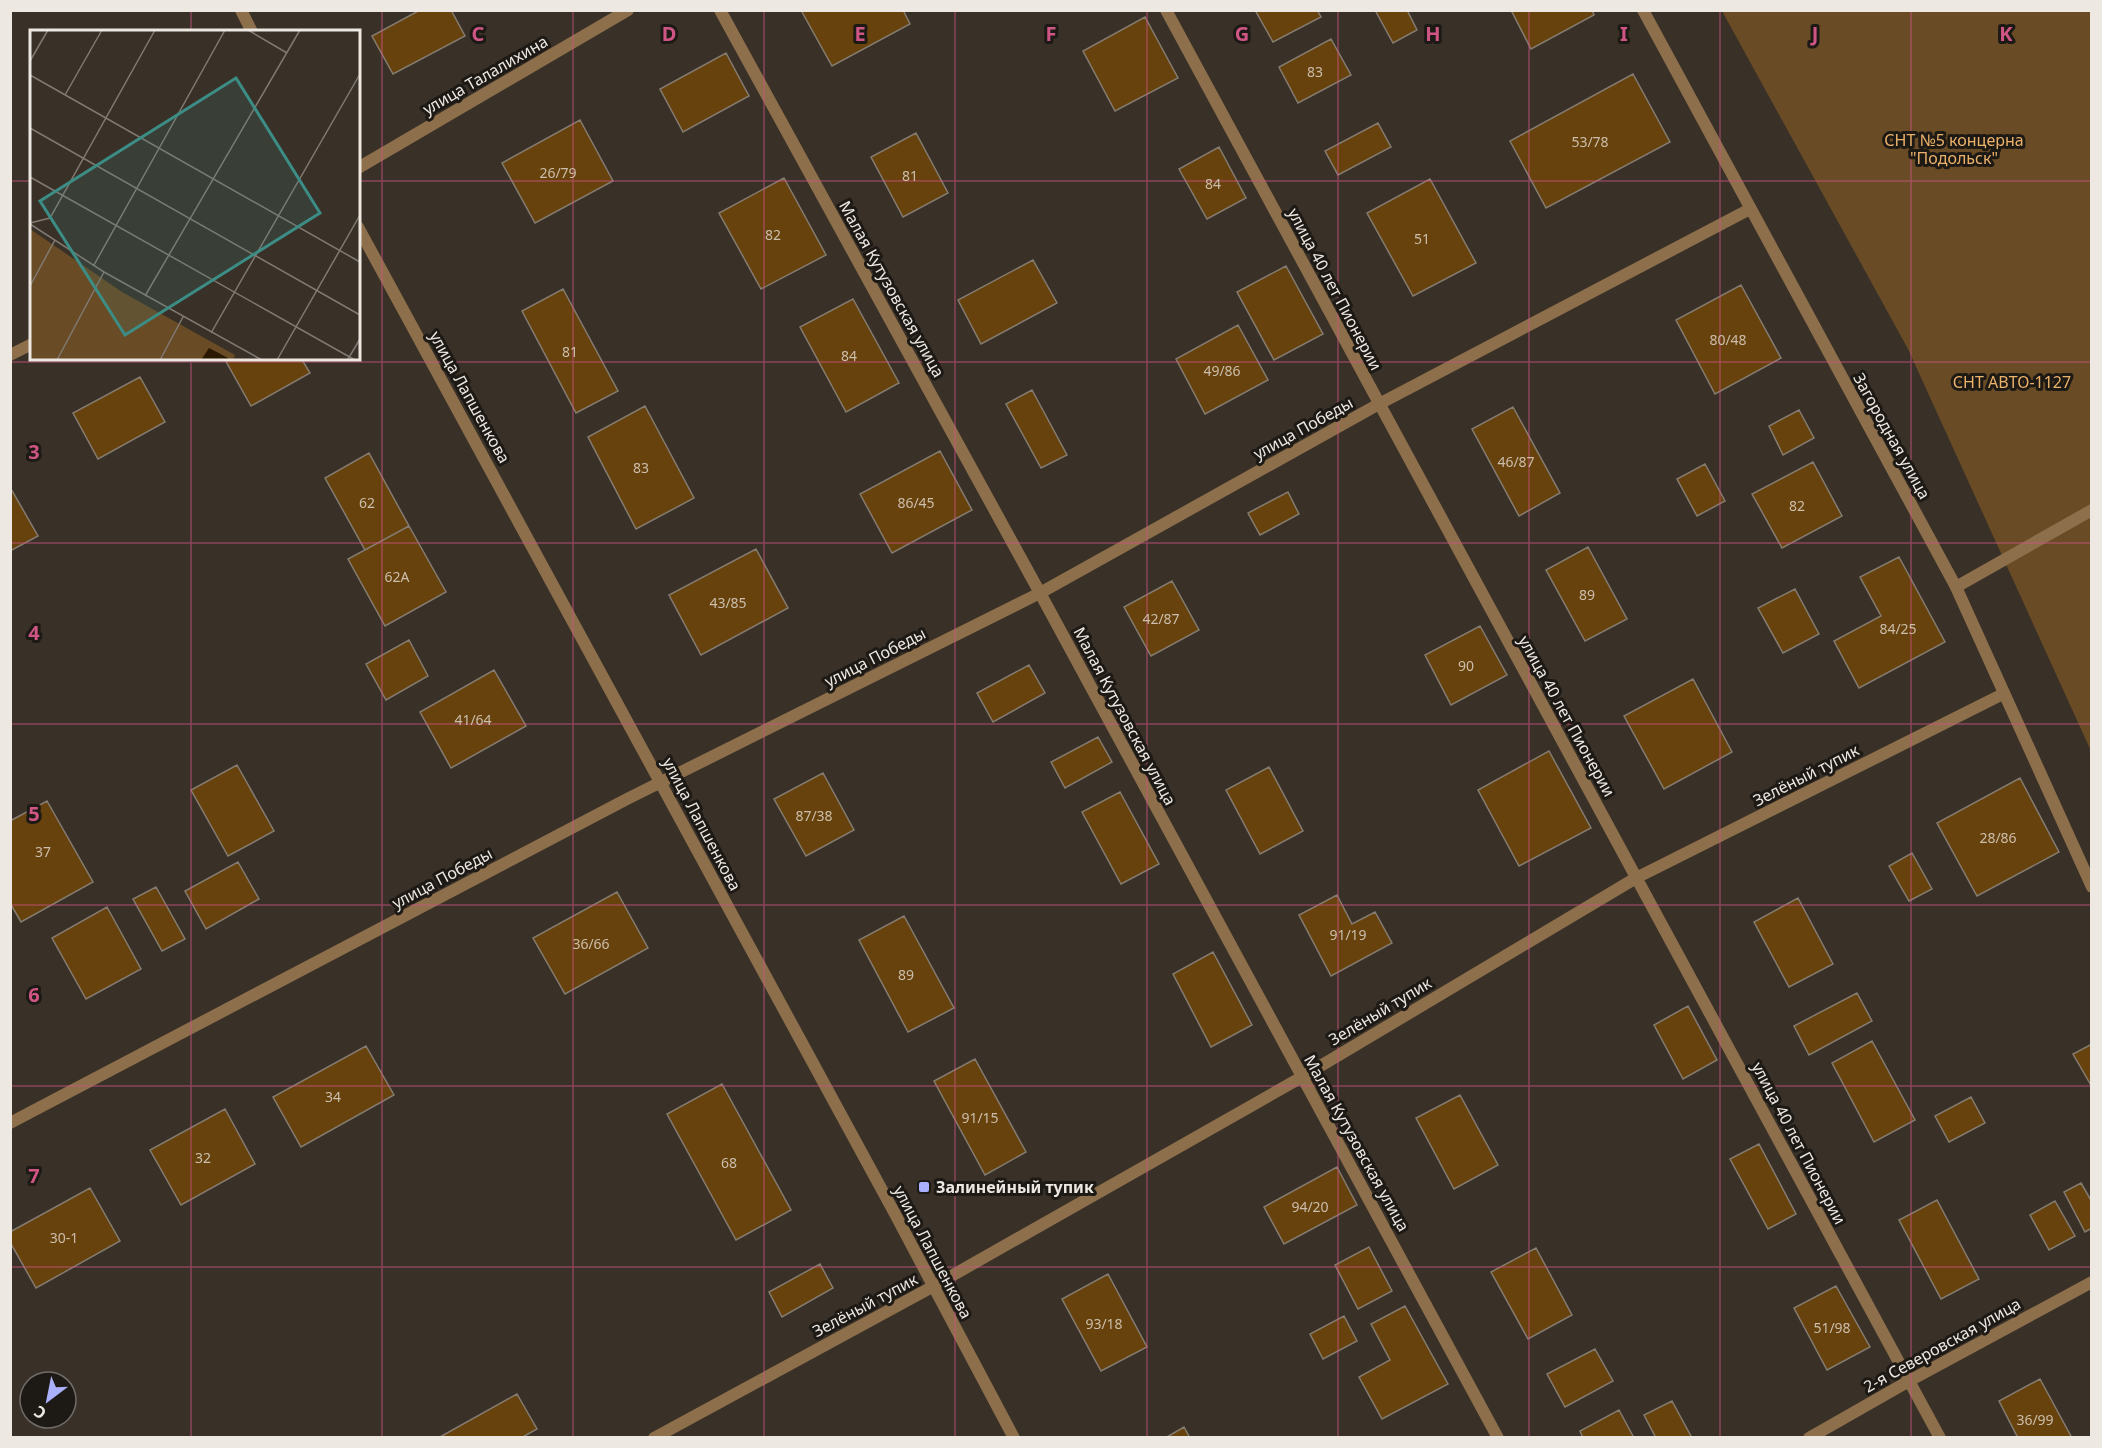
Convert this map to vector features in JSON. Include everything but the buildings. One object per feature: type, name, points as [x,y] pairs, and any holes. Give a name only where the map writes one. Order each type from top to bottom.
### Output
[{"type":"street","points":[[241,10],[251,30]]},
{"type":"street","name":"улица Талалихина","points":[[360,167],[628,10]]},
{"type":"street","name":"Малая Кутузовская улица","points":[[720,10],[1040,593],[1498,1437]]},
{"type":"street","name":"улица 40 лет Пионерии","points":[[1166,10],[1940,1437]]},
{"type":"street","name":"Загородная улица","points":[[1643,10],[1956,587],[2091,887]]},
{"type":"street","name":"улица Победы","points":[[10,1124],[661,782],[1040,593],[1379,405],[1750,209]]},
{"type":"street","name":"улица Лапшенкова","points":[[360,232],[661,782],[1014,1437]]},
{"type":"street","points":[[10,355],[30,345]]},
{"type":"street","points":[[1956,587],[2091,510]]},
{"type":"street","name":"Зелёный тупик","points":[[654,1437],[933,1287],[1302,1077],[1636,878],[2003,694]]},
{"type":"street","name":"2-я Северовская улица","points":[[1809,1437],[2091,1282]]},
{"type":"green space","name":"СНТ №5 концерна \"Подольск\"","points":[[1722,11],[2091,11],[2091,751],[1908,349]]},
{"type":"place","name":"Залинейный тупик","points":[[924,1187]]},
{"type":"park label","name":"СНТ АВТО-1127","points":[[2012,382]]}]
